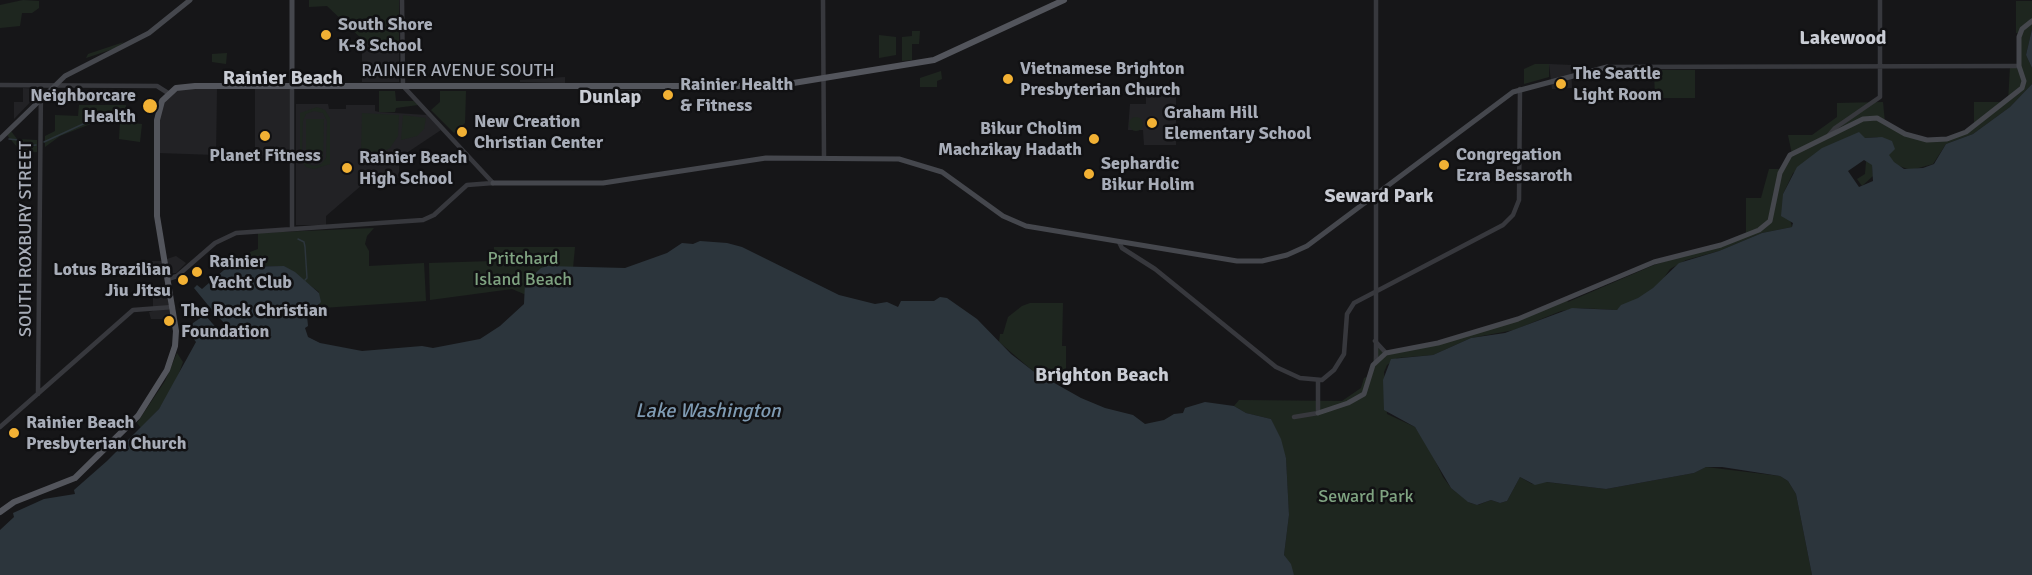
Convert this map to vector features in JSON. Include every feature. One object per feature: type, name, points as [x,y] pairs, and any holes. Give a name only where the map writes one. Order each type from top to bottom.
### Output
[{"type":"main road","points":[[0,139],[52,86],[78,67],[149,33],[190,0]]},
{"type":"main road","points":[[292,0],[292,87]]},
{"type":"main road","name":"RAINIER AVENUE SOUTH","points":[[168,93],[184,86],[770,87],[899,67],[943,57],[1064,0]]},
{"type":"main road","points":[[1318,413],[1348,403],[1364,394],[1376,361],[1386,353],[1439,343],[1517,319],[1654,262],[1721,245],[1759,230],[1770,221],[1780,173],[1787,158],[1794,151],[1829,135],[1874,117],[1918,139],[1936,140],[1957,135],[1980,123],[2021,90],[2024,81],[2019,66],[2019,35],[2032,21]]},
{"type":"main road","points":[[493,183],[603,183],[756,158],[899,159],[942,172],[1003,216],[1019,224],[1241,262],[1268,261],[1303,248],[1520,88],[1607,67]]},
{"type":"main road","points":[[0,512],[14,502],[71,480],[138,416],[171,360],[175,340],[173,307],[157,216],[157,120],[159,107],[168,93]]},
{"type":"street","points":[[402,0],[403,86],[493,183]]},
{"type":"street","points":[[823,0],[824,158]]},
{"type":"street","points":[[1376,0],[1374,292],[1376,361]]},
{"type":"street","points":[[1829,135],[1835,128],[1878,100],[1881,94],[1880,0]]},
{"type":"street","points":[[1607,67],[2019,66]]},
{"type":"street","points":[[0,85],[157,86],[168,93]]},
{"type":"street","name":"SOUTH ROXBURY STREET","points":[[38,394],[41,86]]},
{"type":"street","points":[[292,87],[292,229]]},
{"type":"street","points":[[1119,242],[1122,248],[1155,269],[1276,367],[1293,376],[1318,381],[1329,375],[1342,357],[1350,307],[1374,292],[1503,225],[1516,210],[1519,195],[1520,88]]},
{"type":"street","points":[[34,104],[41,107]]},
{"type":"street","points":[[168,279],[177,276],[211,246],[227,237],[250,231],[423,220],[434,215],[470,184],[493,183]]},
{"type":"street","points":[[160,308],[169,303],[171,296]]},
{"type":"street","points":[[0,427],[131,312],[140,308],[173,307]]},
{"type":"street","points":[[1374,338],[1377,345],[1386,353]]},
{"type":"street","points":[[1294,417],[1318,413],[1318,381]]},
{"type":"shaded area","points":[[362,42],[399,42],[399,82],[362,82]]},
{"type":"shaded area","points":[[1549,64],[1571,65],[1572,88],[1552,89]]},
{"type":"shaded area","points":[[565,77],[565,83],[520,82],[520,80]]},
{"type":"shaded area","points":[[23,88],[38,89],[38,94],[14,119],[14,102],[23,102]]},
{"type":"shaded area","points":[[184,88],[217,88],[216,155],[159,153],[158,123],[161,107],[172,92]]},
{"type":"shaded area","points":[[255,88],[292,88],[291,156],[255,155]]},
{"type":"shaded area","points":[[620,90],[642,90],[643,103],[620,103]]},
{"type":"shaded area","name":"Graham Hill Elementary School","points":[[1146,90],[1176,90],[1176,145],[1144,145],[1143,130],[1128,130],[1130,104],[1146,104]]},
{"type":"shaded area","name":"Rainier Beach High School","points":[[296,104],[328,104],[329,109],[346,109],[346,105],[375,105],[375,111],[379,112],[427,115],[441,130],[399,158],[399,178],[370,178],[326,216],[326,225],[296,225]]},
{"type":"shaded area","points":[[176,256],[186,263],[176,273],[148,273],[148,261],[161,261]]},
{"type":"shaded area","points":[[153,293],[167,294],[171,319],[151,319],[149,312],[153,311]]},
{"type":"green space","points":[[23,0],[39,1],[39,8],[32,13],[22,13],[20,26],[0,28],[0,5]]},
{"type":"green space","points":[[309,0],[399,0],[399,42],[365,42],[327,6],[309,7]]},
{"type":"green space","name":"Seward Park","points":[[2016,1],[2032,1],[2032,29],[2026,55],[2032,68],[2032,84],[2010,107],[1973,134],[1946,144],[1933,164],[1911,170],[1899,166],[1872,166],[1873,176],[1862,186],[1857,179],[1865,174],[1866,162],[1878,137],[1865,138],[1793,173],[1783,194],[1792,227],[1762,233],[1719,251],[1686,260],[1670,269],[1661,282],[1646,294],[1617,310],[1580,308],[1561,311],[1514,330],[1471,338],[1433,355],[1397,358],[1387,365],[1384,372],[1387,414],[1415,427],[1429,448],[1443,477],[1451,488],[1470,503],[1478,505],[1491,500],[1500,503],[1507,501],[1520,477],[1532,484],[1546,482],[1606,489],[1694,473],[1706,467],[1780,476],[1788,481],[1796,494],[1812,575],[1294,575],[1284,555],[1289,515],[1286,458],[1271,419],[1246,413],[1234,406],[1239,400],[1342,401],[1361,388],[1364,378],[1372,375],[1375,345],[1389,353],[1449,341],[1567,300],[1568,302],[1654,265],[1746,236],[1746,198],[1761,198],[1769,169],[1782,169],[1792,154],[1788,135],[1812,135],[1837,117],[1837,103],[1883,102],[1885,123],[1901,133],[1936,141],[1974,128],[1974,102],[2008,102],[2010,67],[2020,67],[2021,33],[2016,33]]},
{"type":"green space","points":[[912,31],[920,31],[919,44],[912,44],[912,60],[902,61],[902,37],[912,36]]},
{"type":"green space","points":[[879,35],[896,37],[896,55],[879,58]]},
{"type":"green space","points":[[124,42],[116,48],[86,58],[88,54]]},
{"type":"green space","points":[[227,53],[226,64],[212,62],[212,54]]},
{"type":"green space","points":[[1535,64],[1549,64],[1549,77],[1524,84],[1524,69]]},
{"type":"green space","points":[[1654,70],[1695,70],[1695,98],[1655,98]]},
{"type":"green space","points":[[941,71],[942,79],[937,81],[937,87],[920,87],[920,78]]},
{"type":"green space","points":[[379,91],[395,91],[396,101],[414,101],[418,105],[396,108],[395,112],[379,112]]},
{"type":"green space","points":[[440,91],[466,91],[465,123],[454,133],[431,110],[440,102]]},
{"type":"green space","points":[[79,105],[126,105],[125,117],[98,121],[60,136],[45,147],[45,136],[55,131],[55,115],[78,116]]},
{"type":"green space","points":[[317,107],[325,110],[330,118],[330,164],[314,169],[306,167],[300,158],[300,113]],"holes":[[[314,111],[323,113],[327,121],[326,158],[321,164],[314,166],[306,163],[302,155],[303,121],[306,114]]]},
{"type":"green space","points":[[362,113],[399,115],[398,136],[390,148],[380,153],[361,153]]},
{"type":"green space","points":[[403,115],[426,118],[424,129],[417,136],[401,140]]},
{"type":"green space","points":[[1136,117],[1141,119],[1143,124],[1141,129],[1136,131],[1131,129],[1129,124],[1131,119]]},
{"type":"green space","points":[[306,119],[324,119],[323,158],[306,157]]},
{"type":"green space","points":[[120,122],[142,124],[140,142],[119,139]]},
{"type":"green space","points":[[11,131],[17,139],[37,140],[37,152],[22,153],[7,135]]},
{"type":"green space","points":[[374,228],[367,236],[365,244],[369,251],[369,266],[424,263],[426,301],[322,308],[318,313],[307,315],[319,306],[319,292],[284,266],[252,264],[250,252],[258,249],[258,233]]},
{"type":"green space","name":"Pritchard Island Beach","points":[[494,247],[575,247],[573,268],[524,294],[512,289],[430,300],[429,263],[494,261]]},
{"type":"green space","points":[[1030,303],[1063,303],[1062,346],[1066,346],[1066,387],[1033,371],[999,342],[1008,317]]},
{"type":"green space","points":[[177,353],[183,362],[175,384],[159,409],[141,428],[137,423],[165,381]]},
{"type":"water","points":[[2032,29],[2032,68],[2026,55]]},
{"type":"water","points":[[2032,84],[2032,575],[1812,575],[1796,494],[1788,481],[1780,476],[1722,467],[1706,467],[1694,473],[1606,489],[1547,482],[1535,485],[1520,477],[1507,501],[1500,503],[1491,500],[1477,505],[1468,502],[1451,488],[1415,427],[1384,410],[1383,380],[1391,359],[1433,355],[1471,338],[1505,333],[1572,308],[1617,310],[1621,305],[1653,288],[1679,263],[1719,251],[1762,233],[1792,227],[1793,223],[1781,216],[1783,194],[1797,167],[1822,148],[1859,132],[1865,138],[1882,137],[1892,141],[1895,149],[1889,155],[1904,169],[1923,168],[1934,164],[1946,144],[1973,134],[2010,107]],"holes":[[[1864,160],[1872,165],[1873,181],[1859,187],[1848,171]]]},
{"type":"water","name":"Lake Washington","points":[[700,241],[727,243],[742,247],[839,295],[875,304],[887,302],[898,307],[901,301],[934,301],[940,297],[947,298],[977,319],[1011,354],[1033,371],[1081,398],[1105,408],[1133,415],[1145,424],[1164,420],[1174,414],[1183,413],[1185,408],[1205,402],[1234,406],[1246,413],[1271,419],[1281,439],[1286,458],[1289,515],[1284,555],[1291,564],[1294,575],[0,575],[0,530],[14,517],[13,513],[44,499],[75,494],[74,490],[159,409],[196,342],[189,333],[193,323],[212,310],[194,288],[197,285],[202,289],[224,270],[237,267],[284,266],[295,272],[319,293],[321,302],[307,316],[308,326],[305,328],[308,337],[320,343],[362,351],[422,346],[433,348],[480,339],[500,326],[524,304],[525,283],[541,268],[547,266],[625,268],[667,253],[682,243],[693,244]]},
{"type":"pier","points":[[212,310],[226,325],[219,331],[205,315]]},
{"type":"waterway","points":[[44,142],[94,119]]},
{"type":"waterway","points":[[9,139],[18,140],[27,146],[36,145]]},
{"type":"waterway","points":[[298,239],[304,242],[305,247],[307,278],[305,280]]},
{"type":"place","name":"South Shore K-8 School","points":[[326,35]]},
{"type":"place","name":"Vietnamese Brighton Presbyterian Church","points":[[1008,79]]},
{"type":"place","name":"The Seattle Light Room","points":[[1561,84]]},
{"type":"place","name":"Rainier Health & Fitness","points":[[668,95]]},
{"type":"place","name":"Neighborcare Health","points":[[150,106]]},
{"type":"place","name":"Graham Hill Elementary School","points":[[1152,123]]},
{"type":"place","name":"New Creation Christian Center","points":[[462,132]]},
{"type":"place","name":"Planet Fitness","points":[[265,136]]},
{"type":"place","name":"Bikur Cholim Machzikay Hadath","points":[[1094,139]]},
{"type":"place","name":"Congregation Ezra Bessaroth","points":[[1444,165]]},
{"type":"place","name":"Rainier Beach High School","points":[[347,168]]},
{"type":"place","name":"Sephardic Bikur Holim","points":[[1089,174]]},
{"type":"place","name":"Rainier Yacht Club","points":[[197,272]]},
{"type":"place","name":"Lotus Brazilian Jiu Jitsu","points":[[183,280]]},
{"type":"place","name":"The Rock Christian Foundation","points":[[169,321]]},
{"type":"place","name":"Rainier Beach Presbyterian Church","points":[[14,433]]},
{"type":"district","name":"Lakewood","points":[[1843,39]]},
{"type":"district","name":"Rainier Beach","points":[[283,79]]},
{"type":"district","name":"Dunlap","points":[[610,98]]},
{"type":"district","name":"Seward Park","points":[[1379,197]]},
{"type":"district","name":"Brighton Beach","points":[[1102,376]]}]
